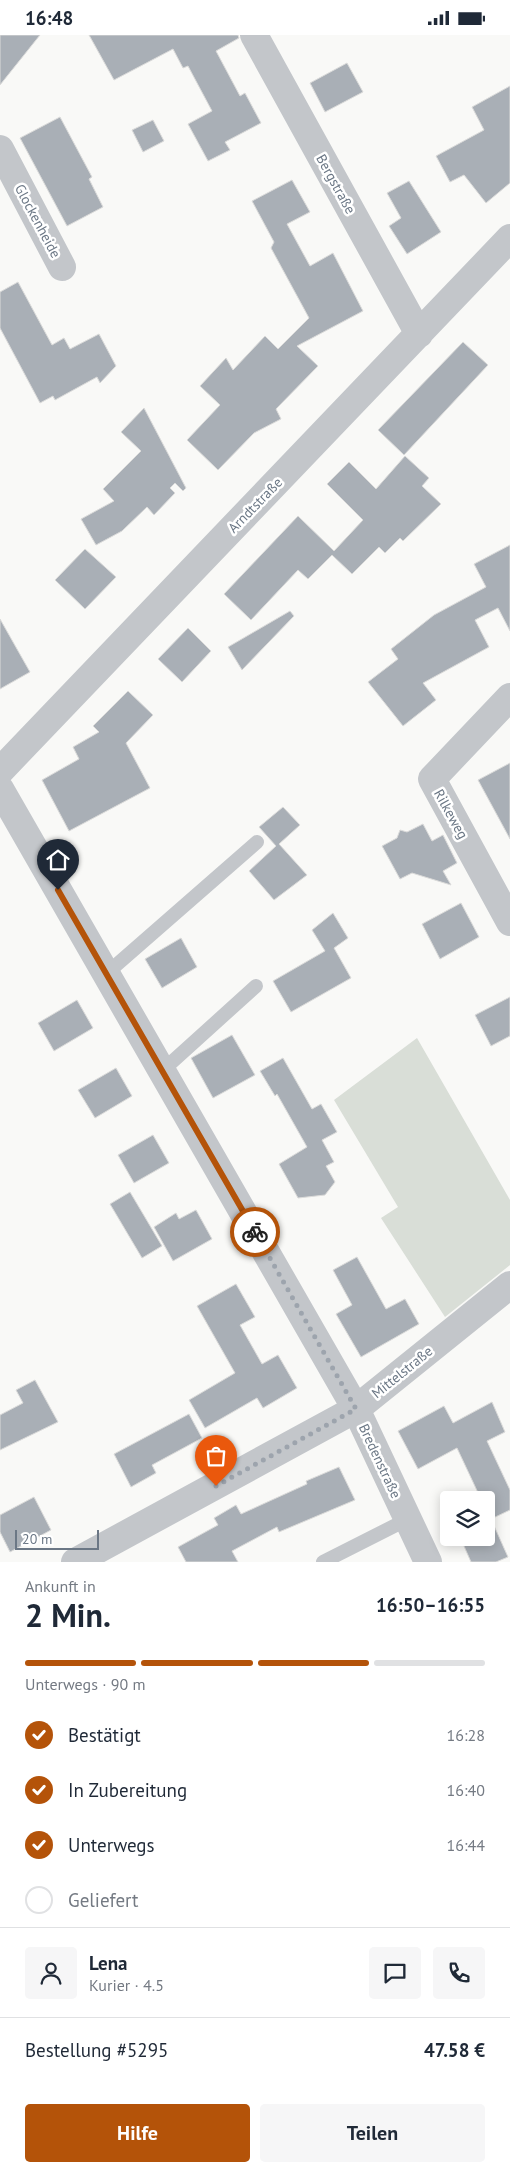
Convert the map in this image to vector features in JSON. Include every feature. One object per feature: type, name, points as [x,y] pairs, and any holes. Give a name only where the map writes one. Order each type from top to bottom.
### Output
[{"type":"street","name":"Bergstraße","points":[[254,35],[419,334]]},
{"type":"street","name":"Glockenheide","points":[[0,149],[62,267]]},
{"type":"street","name":"Arndtstraße","points":[[0,771],[510,238]]},
{"type":"street","name":"Rilkeweg","points":[[508,911],[432,779],[510,697]]},
{"type":"street","name":"Bredenstraße","points":[[0,789],[356,1409],[428,1562]]},
{"type":"street","name":"Mittelstraße","points":[[75,1562],[356,1409],[510,1285]]},
{"type":"lane","points":[[106,974],[256,842]]},
{"type":"lane","points":[[162,1071],[256,986]]},
{"type":"lane","points":[[323,1562],[408,1519]]},
{"type":"shaded area","points":[[417,1038],[510,1200],[510,1265],[445,1317],[381,1218],[398,1207],[334,1100]]},
{"type":"building","points":[[0,35],[40,35],[0,85]]},
{"type":"building","points":[[89,35],[238,35],[239,38],[216,51],[240,96],[245,93],[261,123],[225,142],[230,150],[208,161],[188,124],[212,111],[188,66],[183,68],[173,49],[114,80]]},
{"type":"building","points":[[347,63],[363,92],[325,112],[310,83]]},
{"type":"building","points":[[510,86],[510,183],[486,203],[464,175],[450,182],[436,156],[484,130],[472,107]]},
{"type":"building","points":[[60,117],[92,177],[89,179],[103,207],[67,226],[20,138]]},
{"type":"building","points":[[153,120],[164,141],[143,152],[132,130]]},
{"type":"building","points":[[292,180],[310,212],[287,224],[310,266],[333,253],[363,311],[297,346],[318,366],[276,409],[281,419],[254,433],[218,470],[187,440],[220,405],[200,386],[226,358],[233,370],[265,336],[278,349],[309,318],[271,248],[274,242],[252,201]]},
{"type":"building","points":[[409,181],[441,232],[407,254],[389,226],[401,218],[387,193]]},
{"type":"building","points":[[18,282],[52,345],[64,338],[70,349],[99,334],[116,366],[100,383],[97,377],[55,400],[53,396],[40,403],[0,328],[0,292]]},
{"type":"building","points":[[463,342],[488,365],[404,455],[378,430]]},
{"type":"building","points":[[144,408],[186,488],[183,491],[175,483],[170,488],[175,493],[154,515],[147,507],[122,531],[96,545],[81,519],[114,501],[103,489],[141,451],[121,432]]},
{"type":"building","points":[[405,456],[429,478],[422,486],[441,504],[403,541],[400,538],[385,553],[379,547],[352,574],[332,555],[308,579],[298,570],[251,620],[224,594],[298,516],[334,551],[363,520],[327,484],[349,462],[376,489]]},
{"type":"building","points":[[510,545],[510,631],[498,608],[475,620],[489,647],[423,683],[436,700],[403,726],[368,682],[398,659],[391,649],[434,615],[486,587],[474,564]]},
{"type":"building","points":[[85,549],[116,577],[85,609],[55,580]]},
{"type":"building","points":[[290,611],[294,616],[242,670],[228,647]]},
{"type":"building","points":[[0,619],[30,672],[0,689]]},
{"type":"building","points":[[188,628],[211,651],[182,682],[158,659]]},
{"type":"building","points":[[128,691],[153,715],[126,743],[150,788],[69,831],[42,780],[79,759],[73,747],[99,732],[93,726]]},
{"type":"building","points":[[510,763],[510,839],[478,780]]},
{"type":"building","points":[[283,807],[300,825],[279,844],[307,875],[274,900],[249,871],[276,846],[259,827]]},
{"type":"building","points":[[423,824],[432,841],[443,835],[457,863],[443,871],[451,885],[412,873],[400,879],[382,846],[397,838],[400,830],[407,832]]},
{"type":"building","points":[[461,903],[479,937],[440,959],[422,924]]},
{"type":"building","points":[[333,913],[348,938],[334,948],[351,978],[291,1012],[273,981],[325,951],[312,930]]},
{"type":"building","points":[[181,938],[197,967],[162,988],[145,959]]},
{"type":"building","points":[[510,997],[510,1036],[491,1046],[475,1015]]},
{"type":"building","points":[[77,1000],[93,1028],[54,1051],[38,1023]]},
{"type":"building","points":[[232,1035],[255,1075],[213,1098],[191,1058]]},
{"type":"building","points":[[283,1058],[312,1109],[321,1104],[337,1132],[322,1140],[334,1162],[326,1166],[335,1182],[325,1195],[298,1198],[279,1164],[307,1147],[277,1094],[275,1096],[260,1071]]},
{"type":"building","points":[[116,1068],[132,1096],[95,1118],[78,1090]]},
{"type":"building","points":[[153,1135],[169,1163],[134,1183],[118,1155]]},
{"type":"building","points":[[130,1192],[162,1246],[142,1258],[110,1204]]},
{"type":"building","points":[[196,1210],[212,1239],[173,1261],[154,1227],[176,1213],[179,1219]]},
{"type":"building","points":[[357,1257],[386,1309],[405,1299],[419,1324],[361,1357],[336,1314],[352,1305],[333,1270]]},
{"type":"building","points":[[236,1284],[255,1317],[240,1325],[262,1364],[278,1355],[297,1388],[263,1408],[257,1398],[205,1428],[189,1400],[235,1373],[197,1306]]},
{"type":"building","points":[[35,1380],[58,1422],[0,1450],[0,1415],[23,1403],[16,1390]]},
{"type":"building","points":[[492,1402],[505,1432],[487,1441],[510,1490],[510,1510],[495,1517],[495,1491],[477,1491],[457,1448],[418,1469],[398,1431],[444,1406],[453,1423]]},
{"type":"building","points":[[189,1414],[202,1438],[152,1465],[156,1473],[131,1487],[114,1454]]},
{"type":"building","points":[[339,1467],[355,1500],[279,1532],[277,1527],[232,1551],[238,1562],[186,1562],[178,1547],[218,1525],[214,1518],[236,1505],[241,1514],[307,1484],[306,1481]]},
{"type":"building","points":[[34,1497],[51,1530],[10,1552],[0,1532],[0,1515]]},
{"type":"building","points":[[495,1528],[508,1557],[496,1562],[471,1562],[464,1546],[495,1546]]},
{"type":"way so far","points":[[216,1486],[356,1409],[255,1232]]},
{"type":"route","points":[[58,890],[255,1232]]}]
